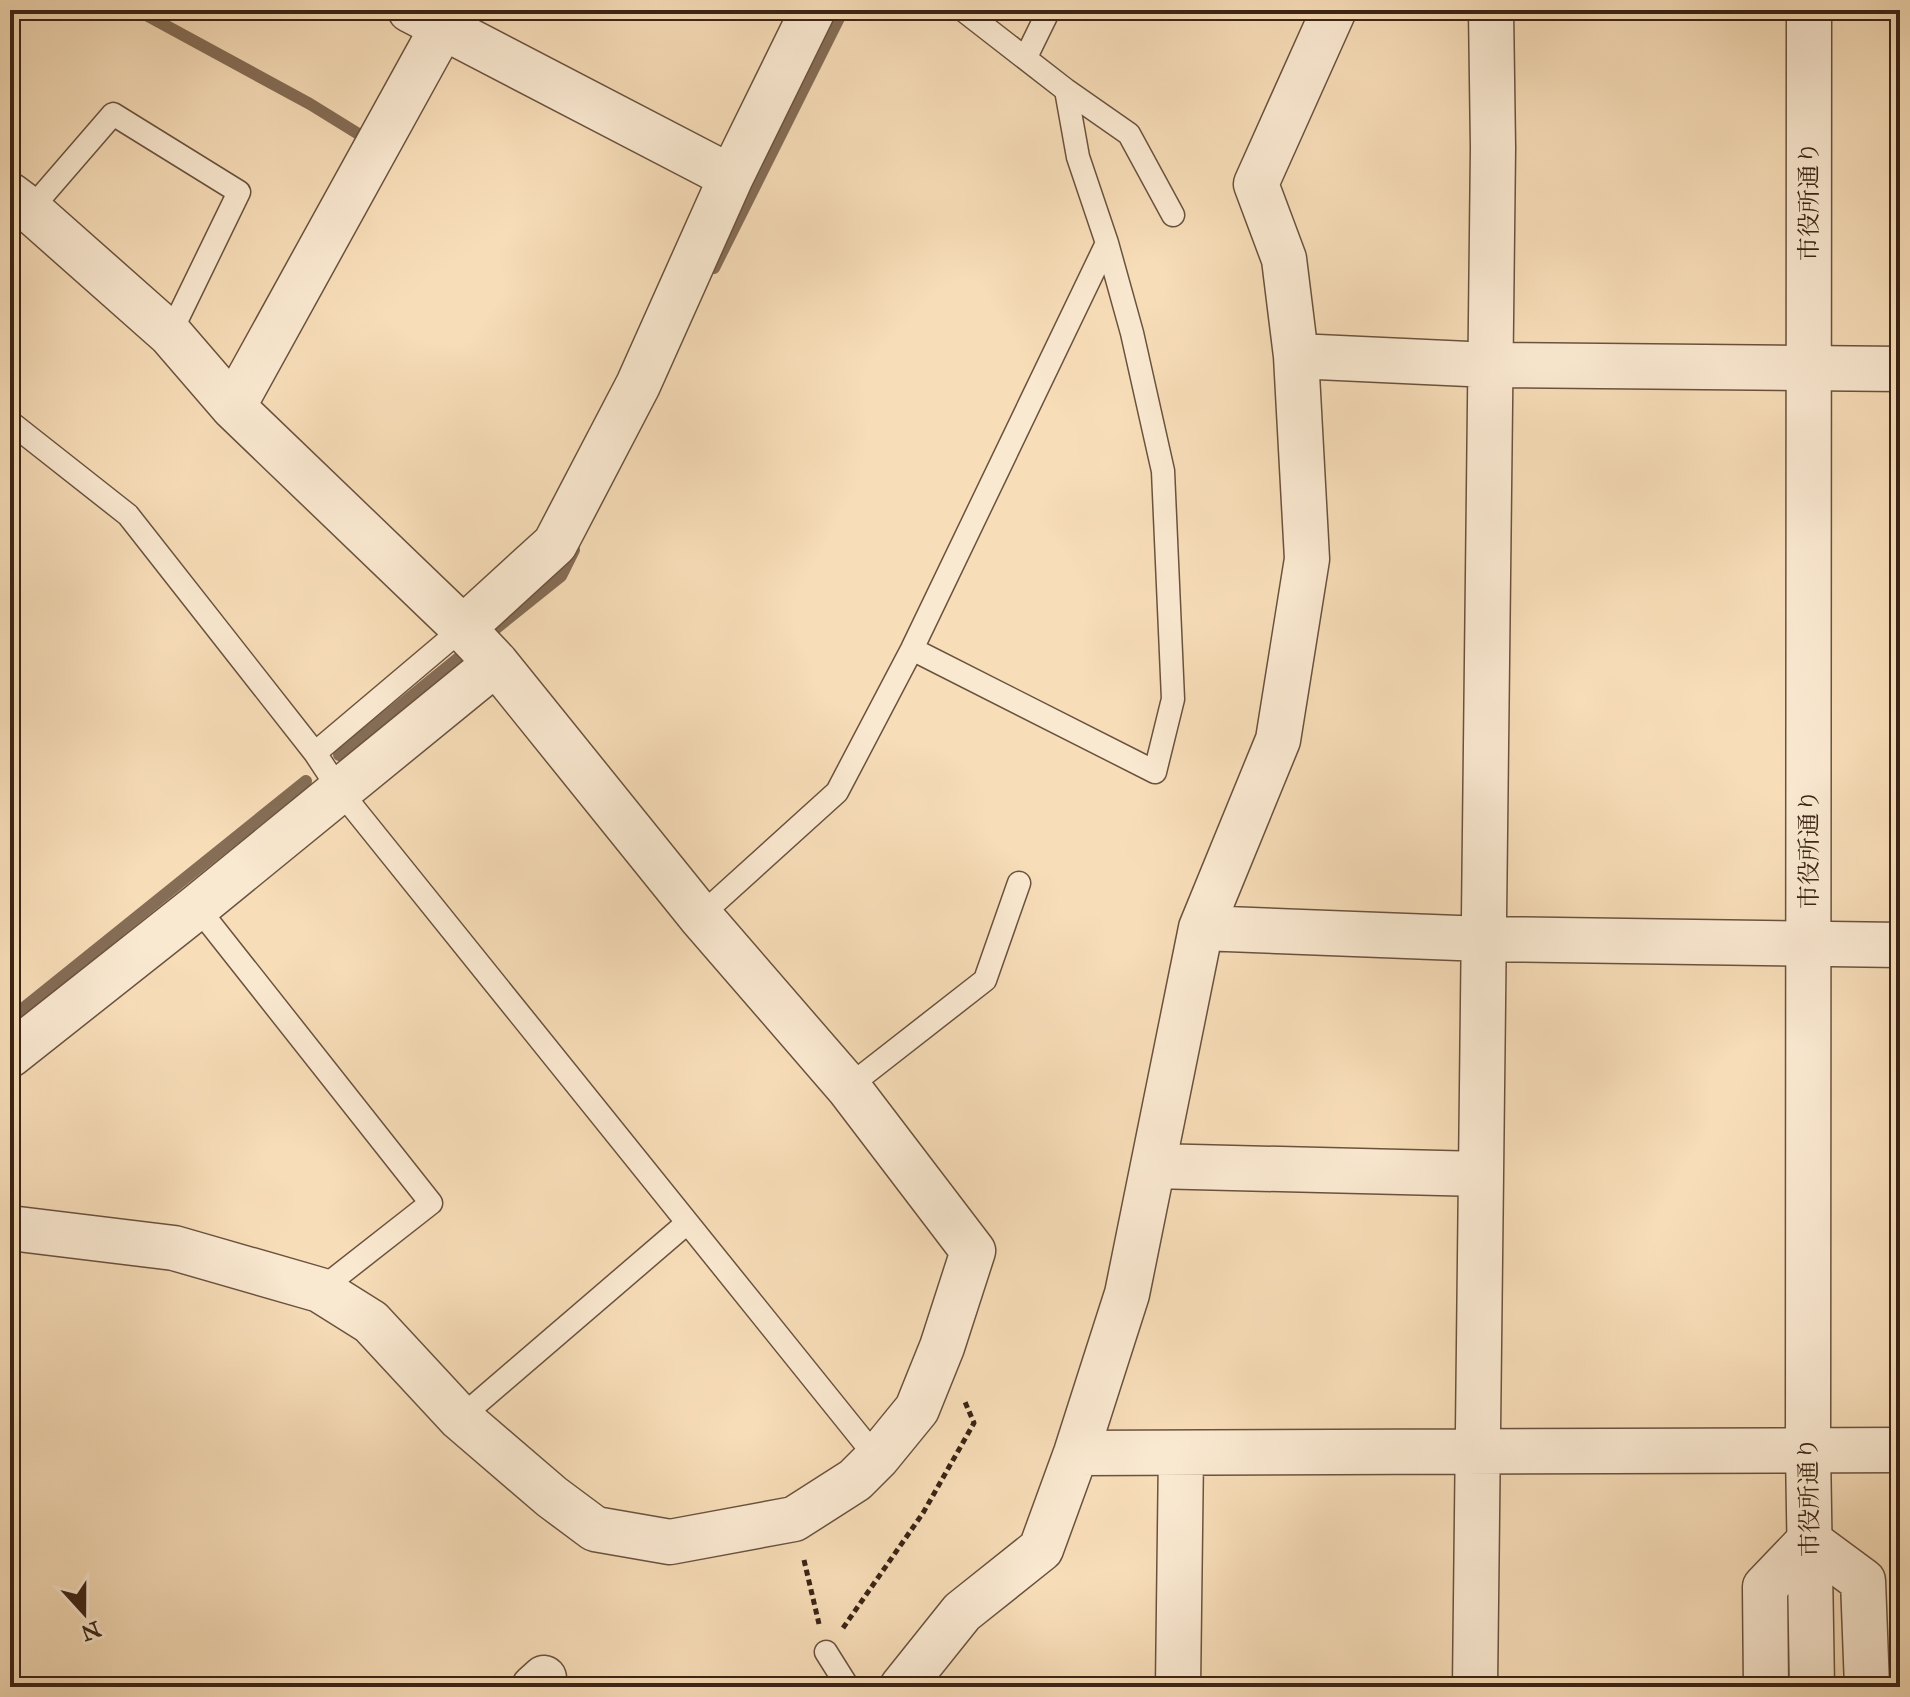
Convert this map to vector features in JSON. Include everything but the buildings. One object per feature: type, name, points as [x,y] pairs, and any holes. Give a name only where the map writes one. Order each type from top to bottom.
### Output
[{"type":"street","points":[[463,628],[555,544],[638,385],[731,177],[813,10]]},
{"type":"street","points":[[902,1687],[962,1612],[1041,1549],[1076,1453],[1127,1294],[1201,928],[1278,740],[1307,559],[1296,356],[1284,259],[1256,184],[1334,10]]},
{"type":"street","points":[[1475,1687],[1491,10]]},
{"type":"street","name":"市役所通り","points":[[1809,10],[1808,1451],[1812,1687]]},
{"type":"street","points":[[233,407],[435,15],[731,177]]},
{"type":"street","points":[[10,1228],[174,1248],[320,1290],[371,1322],[460,1418],[552,1497],[595,1529],[670,1542],[794,1519],[855,1480],[917,1409],[942,1347],[973,1251],[848,1087],[700,916],[496,663],[233,407],[170,334],[20,203]]},
{"type":"street","points":[[1296,356],[1490,365],[1900,369]]},
{"type":"street","points":[[10,1055],[496,663]]},
{"type":"street","points":[[1201,928],[1484,939],[1900,945]]},
{"type":"street","points":[[1153,1166],[1481,1174]]},
{"type":"street","points":[[1076,1453],[1900,1450]]},
{"type":"street","points":[[1178,1687],[1181,1453]]},
{"type":"street","points":[[1766,1687],[1765,1587],[1809,1541],[1863,1581],[1867,1687]]},
{"type":"lane","points":[[963,10],[1066,90],[1129,134],[1173,215]]},
{"type":"lane","points":[[1026,57],[1049,10]]},
{"type":"lane","points":[[912,649],[1155,772],[1173,699],[1163,471],[1132,333],[1107,243],[1078,157],[1066,90]]},
{"type":"lane","points":[[20,203],[113,114],[239,192],[170,334]]},
{"type":"lane","points":[[700,916],[837,792],[912,649],[1107,243]]},
{"type":"lane","points":[[10,422],[128,515],[315,753],[340,791],[877,1458]]},
{"type":"lane","points":[[315,753],[463,628]]},
{"type":"lane","points":[[848,1087],[985,980],[1019,883]]},
{"type":"lane","points":[[197,907],[431,1203],[320,1290]]},
{"type":"lane","points":[[460,1418],[687,1223]]},
{"type":"lane","points":[[826,1652],[848,1687]]},
{"type":"path","points":[[826,1652],[923,1513],[974,1423],[942,1347]]},
{"type":"path","points":[[794,1519],[826,1652]]},
{"type":"waterway","points":[[137,10],[310,104],[365,138],[369,130]]},
{"type":"waterway","points":[[714,268],[843,10]]},
{"type":"waterway","points":[[495,629],[561,576],[574,550]]},
{"type":"waterway","points":[[339,755],[461,656]]},
{"type":"waterway","points":[[10,1019],[306,781]]}]
